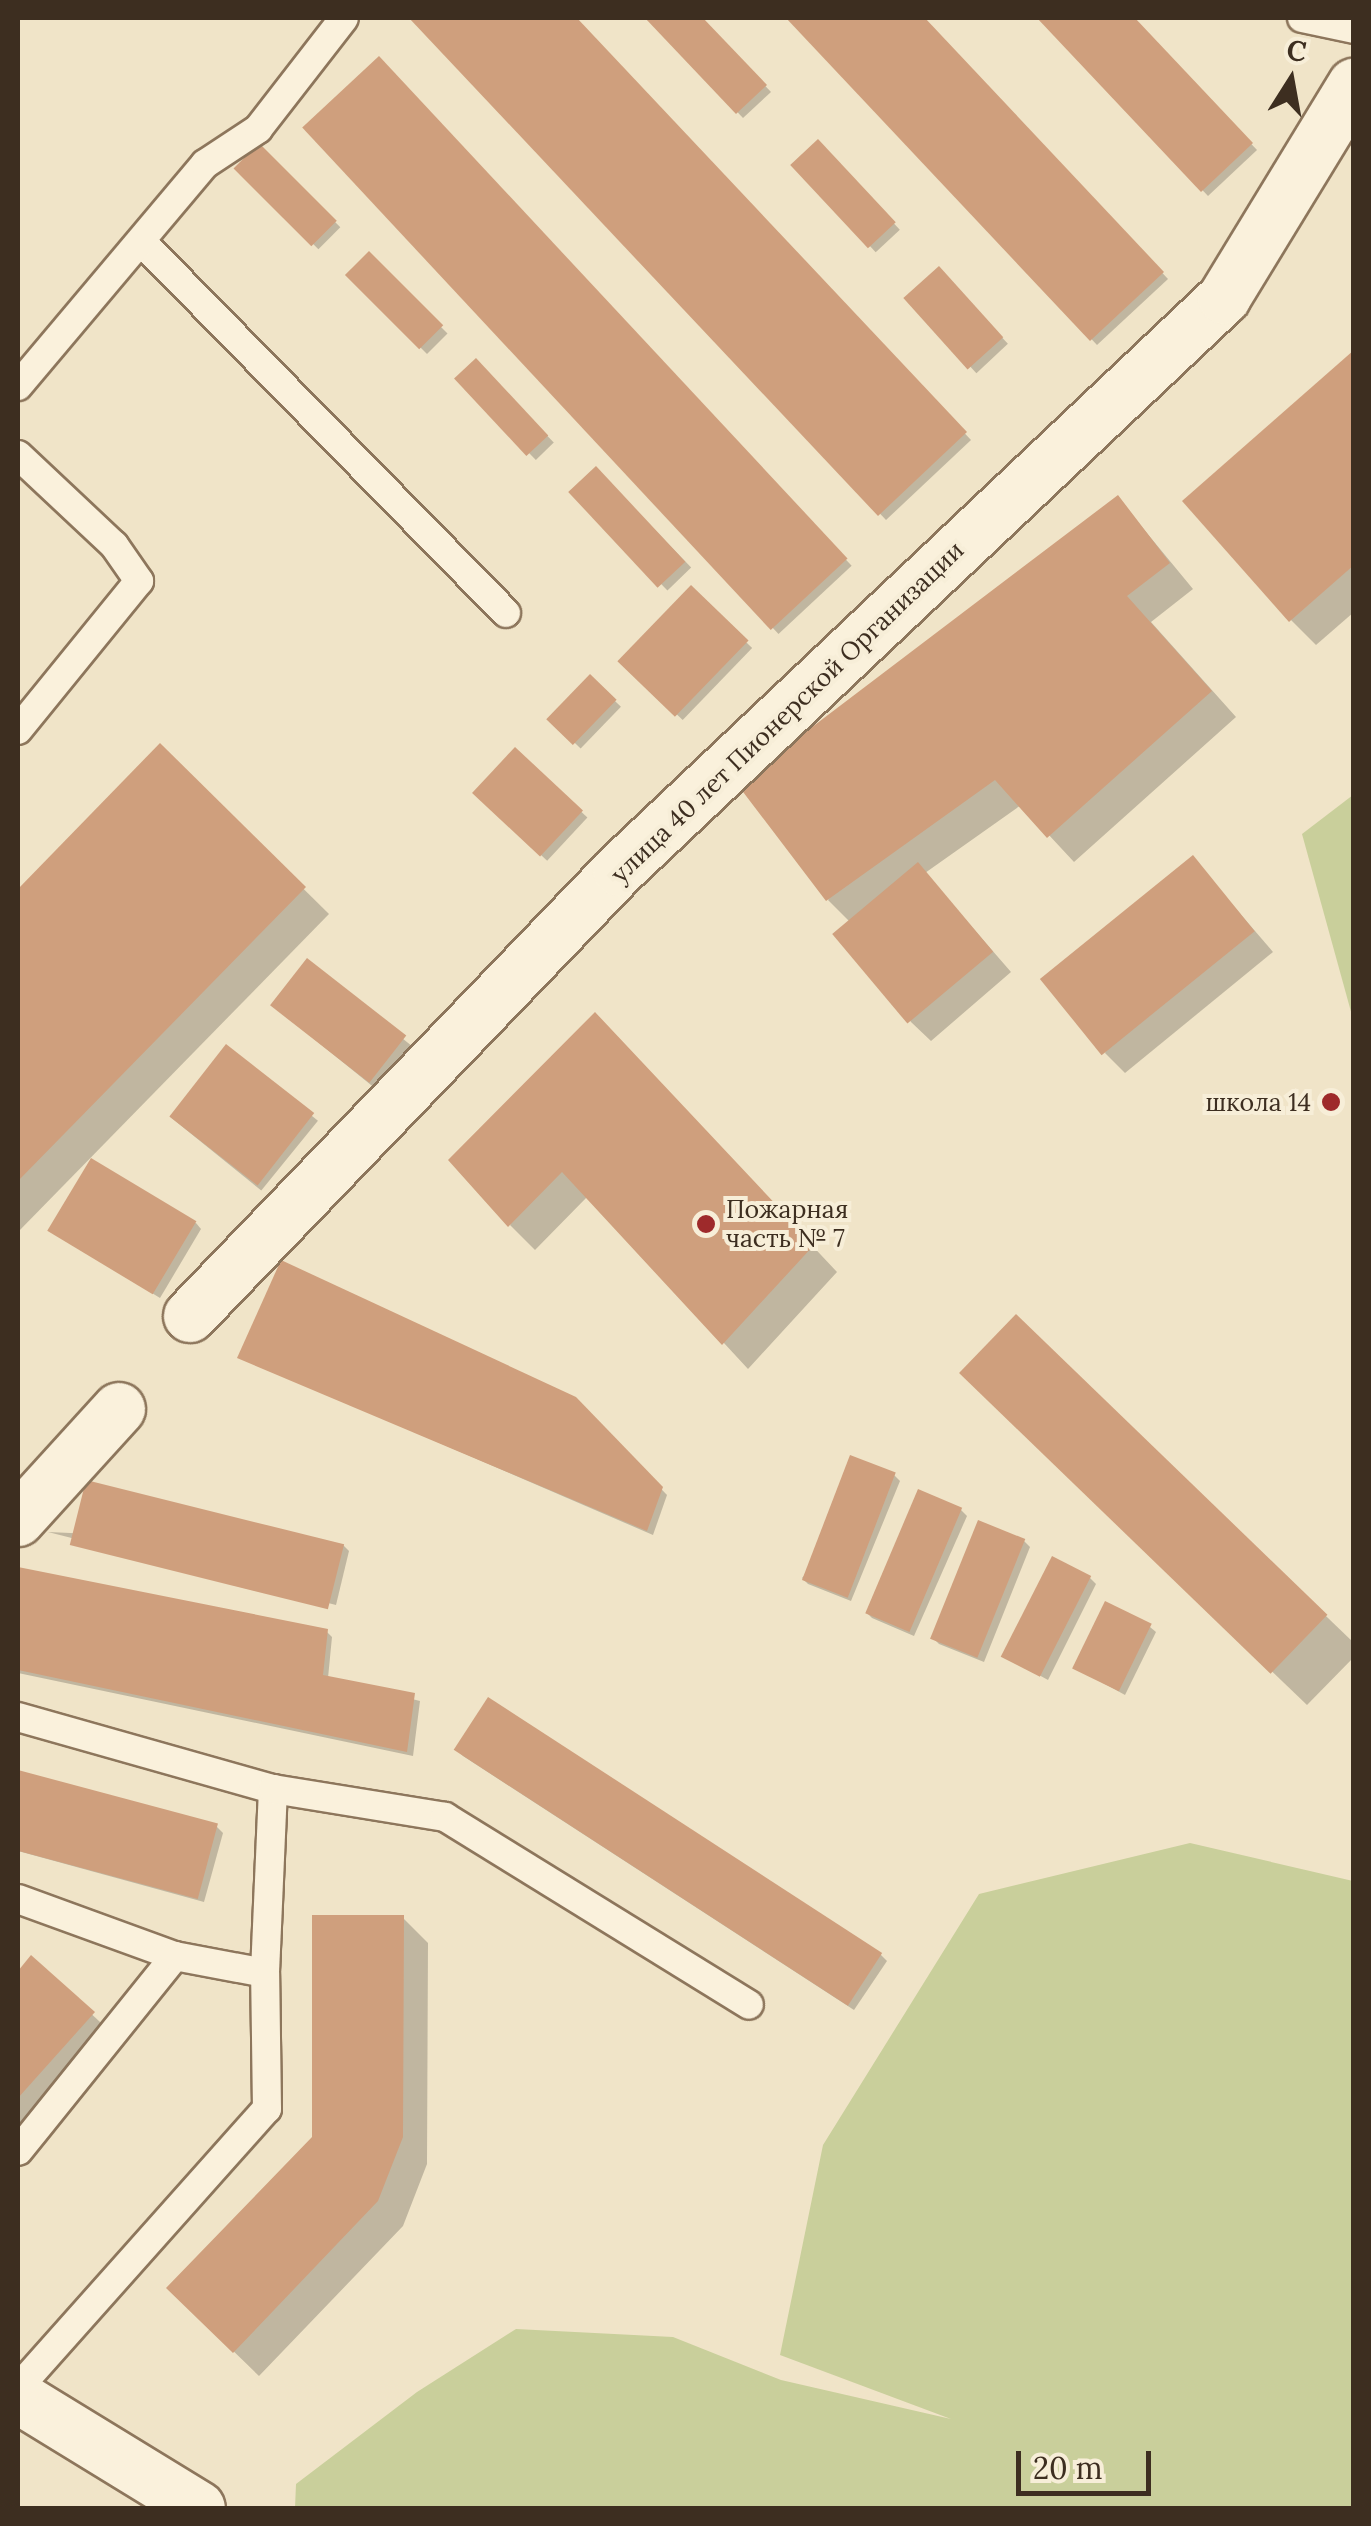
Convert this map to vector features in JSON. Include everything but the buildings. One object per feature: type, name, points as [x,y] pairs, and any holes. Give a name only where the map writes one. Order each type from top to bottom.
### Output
[{"type":"street","name":"улица 40 лет Пионерской Организации","points":[[190,1316],[620,870],[1224,298],[1354,85]]},
{"type":"street","points":[[18,1520],[120,1409]]},
{"type":"street","points":[[18,2397],[199,2508]]},
{"type":"lane","points":[[18,386],[205,164],[258,128],[344,18]]},
{"type":"lane","points":[[1302,18],[1354,29]]},
{"type":"lane","points":[[140,241],[506,613]]},
{"type":"lane","points":[[18,455],[114,545],[139,582],[18,730]]},
{"type":"lane","points":[[18,1718],[273,1789],[445,1818],[749,2005]]},
{"type":"lane","points":[[18,2388],[267,2108],[265,1973],[273,1789]]},
{"type":"lane","points":[[18,1899],[176,1956],[265,1973]]},
{"type":"lane","points":[[18,2151],[176,1956]]},
{"type":"green space","points":[[1353,795],[1353,1019],[1302,834]]},
{"type":"green space","points":[[1190,1843],[1353,1881],[1353,2508],[295,2508],[296,2484],[417,2392],[516,2329],[673,2337],[781,2380],[951,2419],[780,2355],[823,2145],[979,1894]]},
{"type":"place","name":"школа 14","points":[[1331,1102]]},
{"type":"place","name":"Пожарная часть № 7","points":[[706,1224]]}]
